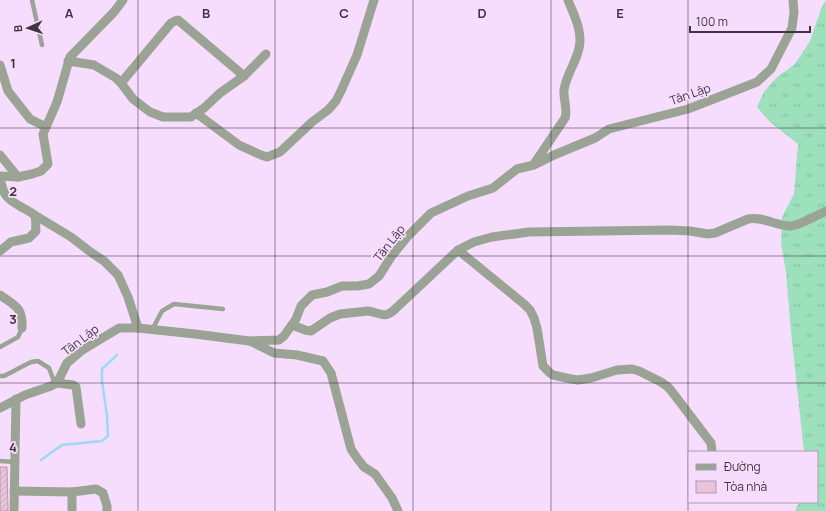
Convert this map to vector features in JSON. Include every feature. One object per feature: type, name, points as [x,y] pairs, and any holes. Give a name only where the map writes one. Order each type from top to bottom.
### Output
[{"type":"street","points":[[123,0],[114,12],[70,57],[68,61],[57,102],[43,134],[48,164],[41,172],[18,177],[0,176],[2,189],[6,196],[16,204],[71,237],[104,261],[118,275],[128,297],[138,328]]},
{"type":"street","points":[[196,113],[239,145],[261,155],[268,156],[280,152],[312,122],[328,110],[336,101],[358,55],[374,0]]},
{"type":"street","points":[[534,165],[566,115],[564,87],[579,49],[580,40],[580,32],[568,0]]},
{"type":"street","name":"Tân Lập","points":[[56,383],[67,362],[81,351],[119,328],[138,328],[249,341],[279,340],[284,336],[296,319],[301,306],[312,295],[327,292],[342,286],[370,284],[379,276],[408,236],[430,213],[468,196],[493,188],[517,169],[534,165],[595,138],[609,129],[688,109],[757,82],[771,68],[792,28],[794,12],[793,0]]},
{"type":"street","points":[[121,82],[171,23],[178,20],[244,76]]},
{"type":"street","points":[[68,61],[94,65],[116,78],[121,82],[133,99],[150,112],[163,117],[191,117],[204,108],[220,93],[244,76],[266,54]]},
{"type":"street","points":[[0,65],[8,91],[30,119],[46,127]]},
{"type":"street","points":[[0,154],[18,177]]},
{"type":"street","points":[[292,325],[311,331],[330,318],[340,314],[372,311],[388,315],[458,250],[474,242],[492,237],[528,232],[670,230],[690,230],[715,234],[748,219],[758,218],[792,226],[826,211]]},
{"type":"street","points":[[0,251],[11,242],[29,238],[36,231],[33,214]]},
{"type":"street","points":[[458,250],[530,310],[537,328],[543,366],[550,373],[553,375],[578,380],[591,378],[616,370],[632,369],[639,371],[661,382],[673,393],[711,443],[712,451]]},
{"type":"street","points":[[0,295],[18,308],[21,314],[22,328]]},
{"type":"street","points":[[249,341],[274,354],[297,354],[323,361],[332,373],[350,449],[364,466],[375,474],[392,498],[398,511]]},
{"type":"street","points":[[0,408],[16,399],[56,383],[73,385],[76,387],[81,424]]},
{"type":"street","points":[[14,511],[16,399]]},
{"type":"street","points":[[14,491],[72,492],[96,489],[104,493],[107,511]]},
{"type":"street","points":[[72,492],[72,511]]},
{"type":"lane","points":[[32,0],[42,45]]},
{"type":"lane","points":[[152,330],[162,311],[174,304],[223,309]]},
{"type":"lane","points":[[0,348],[18,337],[22,328]]},
{"type":"lane","points":[[0,376],[4,376],[31,362],[38,361],[49,368],[56,383]]},
{"type":"lane","points":[[0,461],[15,462]]},
{"type":"green space","points":[[826,0],[826,511],[795,511],[799,503],[818,503],[818,451],[804,451],[786,272],[781,244],[782,217],[794,194],[798,144],[770,122],[757,107],[764,92],[776,78],[795,64],[810,41],[821,9]]},
{"type":"building","points":[[0,467],[7,467],[8,511],[0,511]]},
{"type":"waterway","points":[[41,460],[62,445],[102,441],[108,436],[102,369],[117,355]]}]
